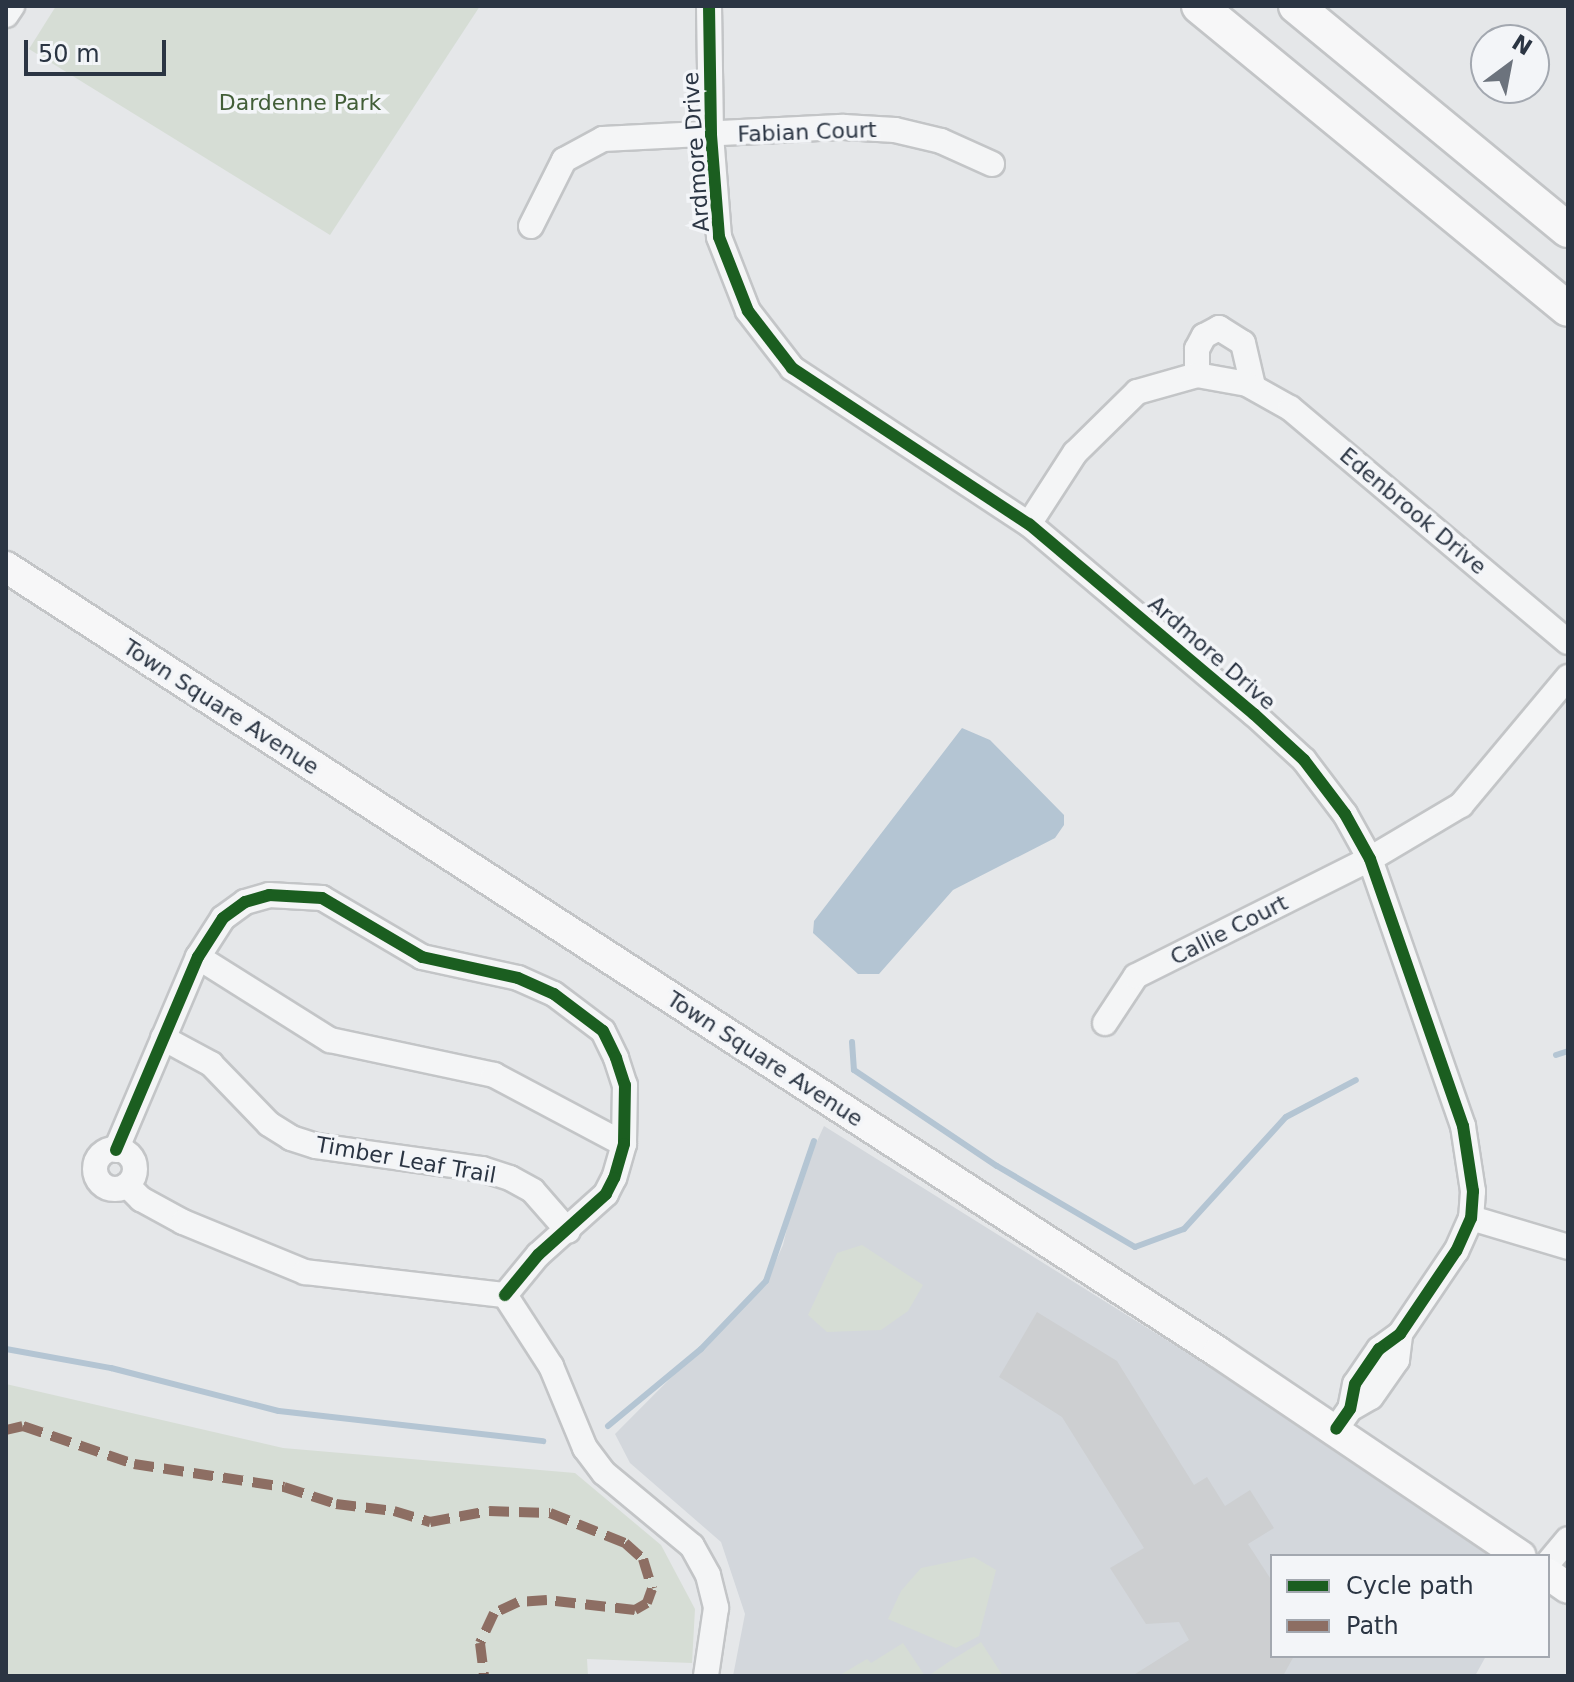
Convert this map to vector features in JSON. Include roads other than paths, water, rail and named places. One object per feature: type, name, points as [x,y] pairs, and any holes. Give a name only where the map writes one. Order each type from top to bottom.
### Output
[{"type":"highway","points":[[1199,6],[1568,309]]},
{"type":"highway","points":[[1296,6],[1568,230]]},
{"type":"main road","name":"Town Square Avenue","points":[[6,567],[1343,1419],[1518,1554]]},
{"type":"main road","points":[[1550,1575],[1568,1588]]},
{"type":"street","points":[[6,15],[12,6]]},
{"type":"street","name":"Ardmore Drive","points":[[709,6],[711,135],[719,237],[748,311],[792,368],[1029,524],[1304,760],[1345,814],[1370,859],[1463,1126],[1471,1218]]},
{"type":"street","name":"Fabian Court","points":[[531,226],[564,160],[584,146],[603,139],[844,127],[895,130],[941,141],[992,164]]},
{"type":"street","points":[[1197,375],[1197,349],[1204,336],[1219,328],[1243,343],[1253,386]]},
{"type":"street","name":"Edenbrook Drive","points":[[1029,524],[1075,453],[1137,392],[1197,375],[1253,386],[1290,408],[1568,642]]},
{"type":"street","name":"Callie Court","points":[[1105,1023],[1136,976],[1370,859],[1461,805],[1568,677]]},
{"type":"street","points":[[505,1295],[538,1255],[606,1194],[624,1144],[625,1085],[603,1031],[554,994],[518,978],[422,957],[322,898],[297,893],[245,902],[223,918],[198,957],[116,1150],[134,1161],[135,1174],[127,1185],[141,1199],[183,1222],[305,1272],[505,1295],[546,1355],[585,1448],[604,1473],[692,1546],[708,1575],[716,1608],[706,1676]]},
{"type":"street","points":[[198,957],[330,1040],[494,1075],[624,1144]]},
{"type":"street","name":"Timber Leaf Trail","points":[[163,1038],[211,1064],[269,1124],[291,1138],[510,1178],[533,1191],[568,1231]]},
{"type":"street","points":[[1343,1419],[1355,1384],[1379,1349],[1400,1334],[1456,1251],[1471,1218],[1568,1247]]},
{"type":"street","points":[[1550,1561],[1568,1539]]},
{"type":"water","points":[[962,728],[990,740],[1064,815],[1064,825],[1055,838],[953,890],[879,974],[858,974],[813,933],[814,921]]},
{"type":"waterway","points":[[852,1042],[854,1070],[997,1166],[1135,1247],[1184,1229],[1286,1117],[1356,1080]]},
{"type":"waterway","points":[[1556,1055],[1568,1051]]},
{"type":"waterway","points":[[608,1426],[701,1349],[766,1281],[814,1141]]},
{"type":"waterway","points":[[6,1349],[111,1368],[279,1411],[543,1441]]},
{"type":"park label","name":"Dardenne Park","points":[[300,103]]}]
